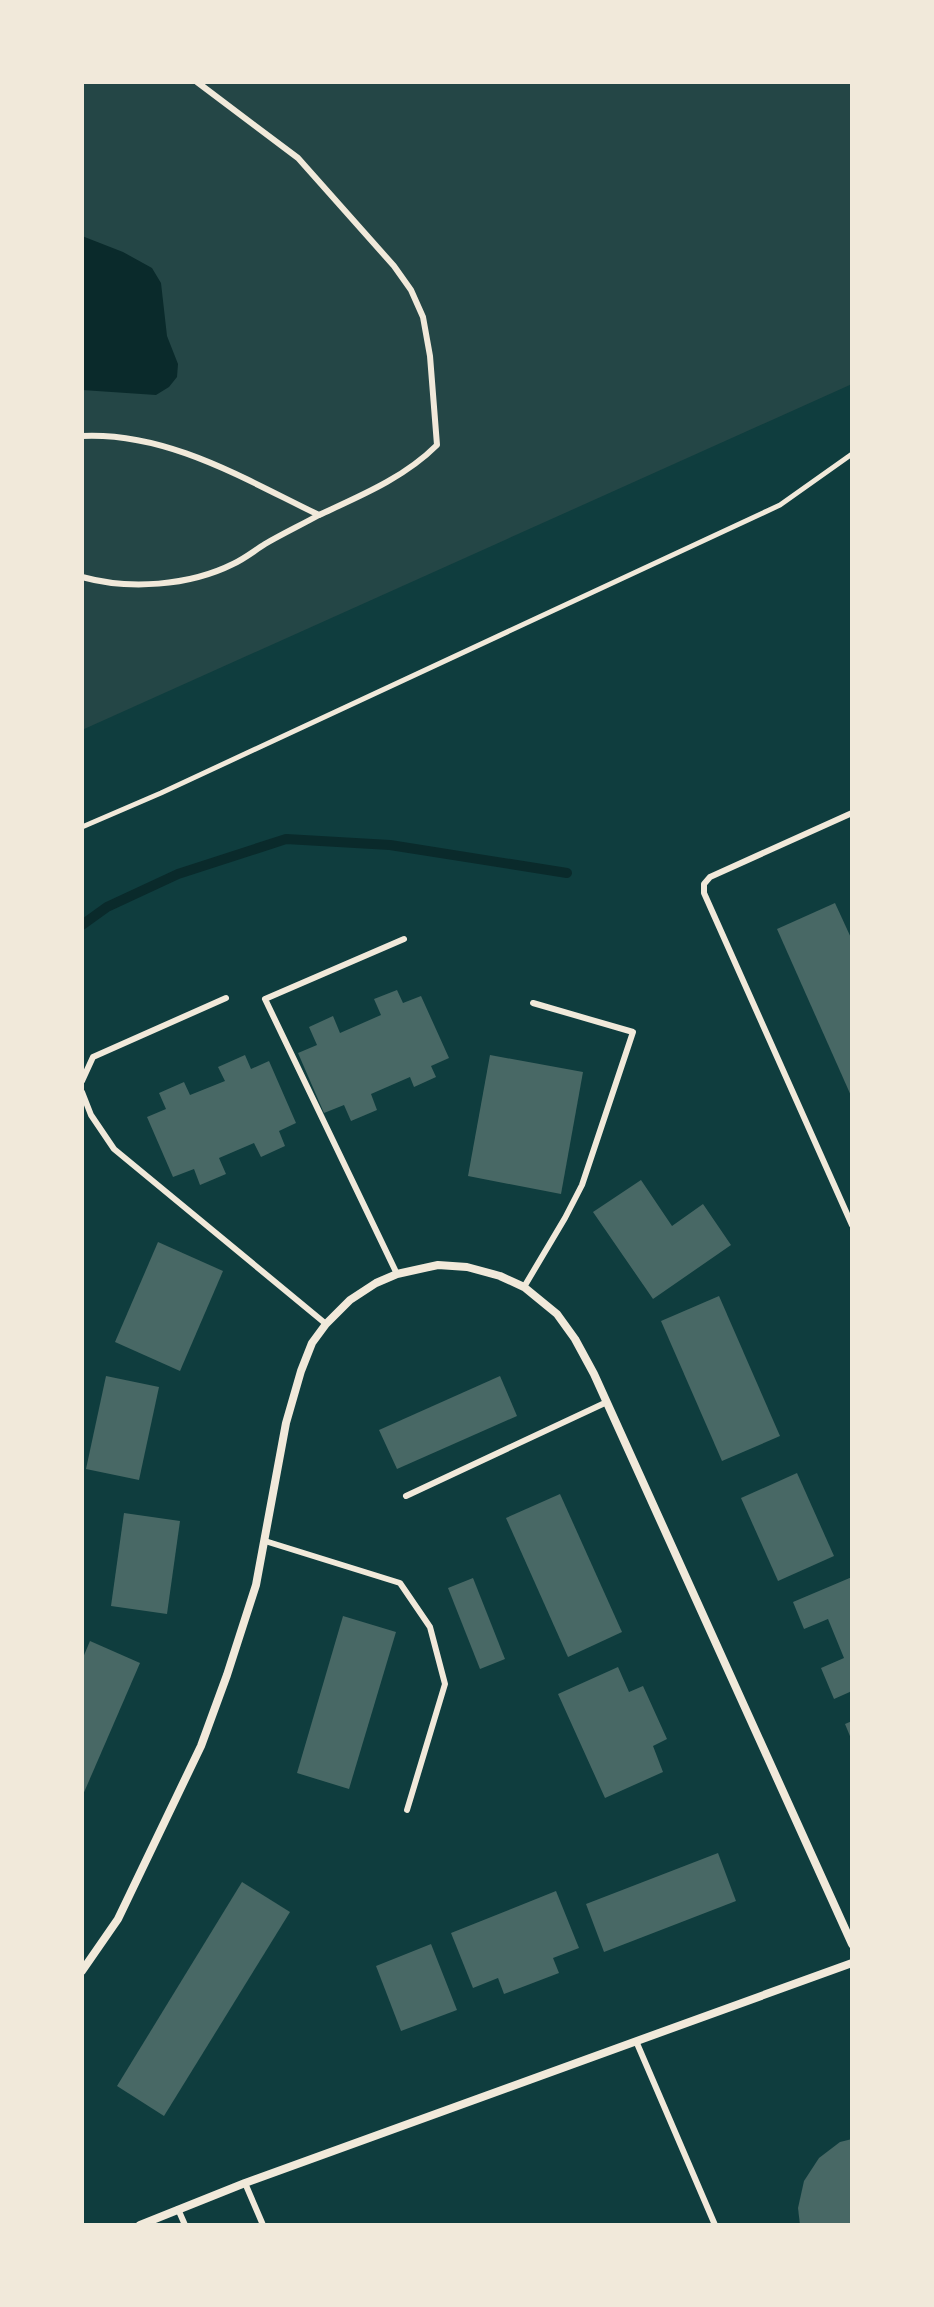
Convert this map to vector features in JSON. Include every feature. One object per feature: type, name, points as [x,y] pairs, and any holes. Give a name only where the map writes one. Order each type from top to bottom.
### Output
[{"type":"street","points":[[82,1971],[118,1919],[201,1746],[256,1585],[286,1423],[312,1343],[350,1300],[376,1283],[397,1274],[438,1265],[467,1267],[500,1276],[524,1287],[557,1314],[575,1339],[607,1402],[852,1944]]},
{"type":"street","points":[[140,2225],[245,2183],[852,1963]]},
{"type":"lane","points":[[82,577],[104,584],[145,585],[172,582],[233,565],[266,543],[373,491],[426,456],[437,445],[430,356],[423,317],[411,290],[394,266],[298,158],[197,82]]},
{"type":"lane","points":[[82,436],[149,441],[176,448],[319,515]]},
{"type":"lane","points":[[852,813],[710,877],[704,884],[704,893],[852,1225]]},
{"type":"lane","points":[[397,1274],[265,999],[404,939]]},
{"type":"lane","points":[[82,1081],[93,1057],[226,998]]},
{"type":"lane","points":[[524,1287],[582,1185],[633,1032],[533,1003]]},
{"type":"lane","points":[[82,1092],[91,1115],[114,1149],[326,1324]]},
{"type":"lane","points":[[406,1496],[607,1402]]},
{"type":"lane","points":[[265,1541],[400,1583],[430,1627],[445,1684],[407,1810]]},
{"type":"lane","points":[[636,2041],[715,2225]]},
{"type":"lane","points":[[245,2183],[263,2225]]},
{"type":"lane","points":[[178,2209],[185,2225]]},
{"type":"path","points":[[82,827],[780,505],[852,454]]},
{"type":"shaded area","points":[[82,82],[852,82],[852,384],[82,730]]},
{"type":"shaded area","points":[[82,236],[123,252],[152,268],[161,283],[167,336],[178,364],[177,377],[156,395],[82,390]]},
{"type":"building","points":[[835,903],[852,940],[852,1098],[777,929]]},
{"type":"building","points":[[397,990],[403,1003],[421,996],[449,1058],[431,1066],[436,1077],[414,1087],[410,1077],[371,1094],[377,1110],[351,1121],[344,1105],[324,1113],[298,1053],[317,1045],[309,1027],[333,1016],[340,1033],[381,1015],[374,999]]},
{"type":"building","points":[[245,1055],[251,1069],[269,1061],[296,1123],[279,1131],[285,1146],[261,1157],[254,1143],[219,1158],[226,1174],[200,1185],[194,1169],[173,1177],[147,1117],[166,1109],[159,1093],[184,1082],[190,1095],[225,1081],[218,1067]]},
{"type":"building","points":[[490,1055],[583,1072],[561,1194],[468,1176]]},
{"type":"building","points":[[641,1180],[672,1226],[703,1204],[731,1245],[653,1299],[593,1212]]},
{"type":"building","points":[[158,1242],[223,1271],[180,1371],[115,1342]]},
{"type":"building","points":[[719,1296],[780,1436],[722,1461],[661,1321]]},
{"type":"building","points":[[106,1376],[159,1387],[139,1480],[86,1469]]},
{"type":"building","points":[[500,1376],[517,1416],[397,1469],[379,1430]]},
{"type":"building","points":[[797,1473],[834,1556],[778,1581],[741,1498]]},
{"type":"building","points":[[560,1494],[622,1632],[568,1657],[506,1518]]},
{"type":"building","points":[[124,1513],[180,1521],[167,1614],[111,1606]]},
{"type":"building","points":[[852,1577],[852,1691],[834,1699],[821,1668],[844,1658],[828,1619],[804,1629],[793,1602]]},
{"type":"building","points":[[473,1578],[505,1659],[480,1669],[448,1588]]},
{"type":"building","points":[[343,1616],[396,1632],[349,1789],[297,1773]]},
{"type":"building","points":[[90,1641],[140,1663],[82,1797],[82,1660]]},
{"type":"building","points":[[618,1667],[629,1692],[643,1686],[667,1739],[653,1746],[663,1772],[605,1798],[558,1694]]},
{"type":"building","points":[[852,1721],[852,1741],[845,1724]]},
{"type":"building","points":[[718,1853],[736,1901],[604,1952],[586,1904]]},
{"type":"building","points":[[242,1882],[290,1912],[164,2116],[117,2086]]},
{"type":"building","points":[[556,1891],[579,1948],[553,1958],[559,1973],[504,1994],[498,1978],[473,1988],[451,1933]]},
{"type":"building","points":[[431,1944],[457,2010],[401,2031],[376,1966]]},
{"type":"building","points":[[852,2139],[852,2225],[800,2225],[798,2208],[804,2181],[819,2158],[840,2142]]},
{"type":"waterway","points":[[82,925],[107,907],[178,874],[286,839],[390,845],[567,873]]}]
